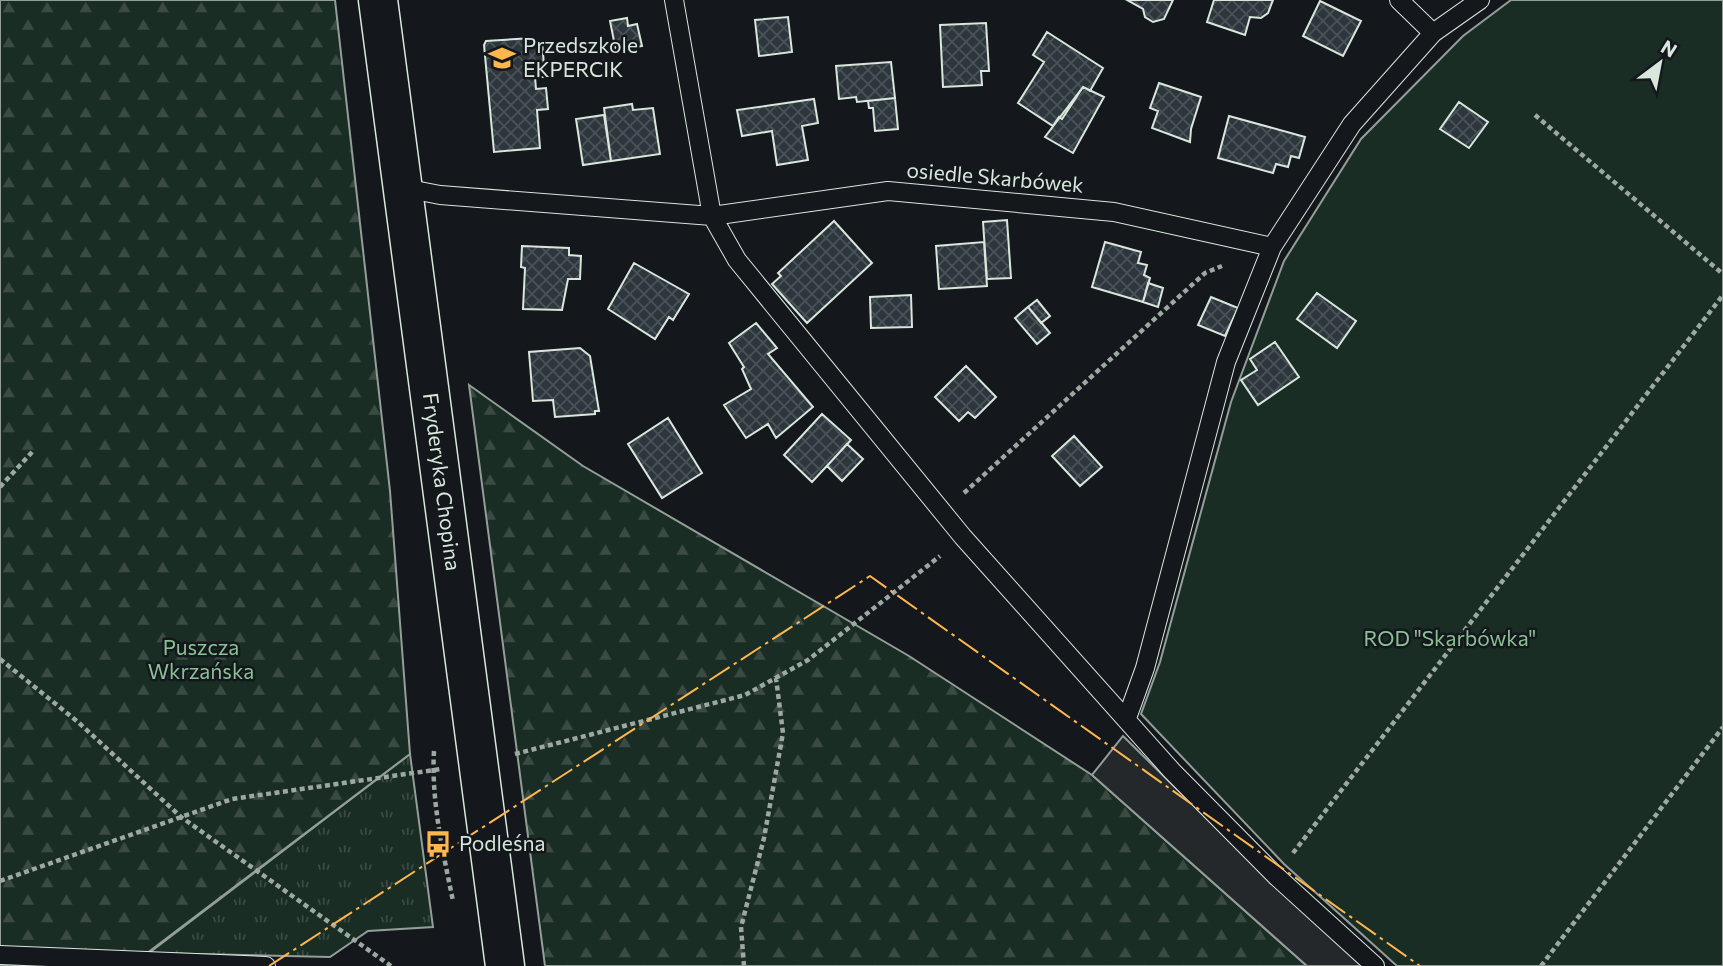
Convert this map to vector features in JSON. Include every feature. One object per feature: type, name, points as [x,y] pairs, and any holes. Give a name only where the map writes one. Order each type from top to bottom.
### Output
[{"type":"street","name":"Fryderyka Chopina","points":[[378,0],[505,966]]},
{"type":"lane","points":[[674,0],[712,216],[737,260],[963,537],[1172,771],[1276,876],[1375,966]]},
{"type":"lane","points":[[1399,0],[1433,33]]},
{"type":"lane","points":[[1127,718],[1145,668],[1226,362],[1272,247],[1352,124],[1433,33],[1480,0]]},
{"type":"lane","name":"osiedle Skarbówek","points":[[404,188],[440,195],[712,216],[888,191],[1114,212],[1272,247]]},
{"type":"lane","points":[[0,955],[266,966]]},
{"type":"path","points":[[1535,115],[1723,274]]},
{"type":"path","points":[[942,512],[1205,273],[1272,247]]},
{"type":"path","points":[[1276,876],[1723,295]]},
{"type":"path","points":[[0,487],[33,451]]},
{"type":"path","points":[[0,881],[232,799],[433,771],[506,756],[745,695],[808,660],[963,537]]},
{"type":"path","points":[[0,659],[78,722],[181,817],[391,966]]},
{"type":"path","points":[[744,966],[741,927],[764,838],[783,733],[776,677]]},
{"type":"path","points":[[1541,966],[1723,727]]},
{"type":"green space","name":"Puszcza Wkrzańska","points":[[0,0],[335,0],[390,491],[410,754],[130,966],[0,966]]},
{"type":"green space","name":"ROD \"Skarbówka\"","points":[[1511,0],[1723,0],[1723,966],[1397,966],[1284,864],[1141,714],[1160,662],[1231,402],[1284,261],[1361,139],[1463,36]]},
{"type":"green space","points":[[469,385],[583,466],[909,656],[1092,775],[1307,966],[545,966]]},
{"type":"green space","points":[[410,754],[433,927],[368,931],[330,957],[149,953]]},
{"type":"shaded area","points":[[1123,736],[1271,882],[1362,966],[1307,966],[1092,775]]},
{"type":"building","points":[[1127,0],[1173,0],[1164,19],[1153,22],[1145,17],[1143,9]]},
{"type":"building","points":[[1214,0],[1273,0],[1268,13],[1261,18],[1250,17],[1245,35],[1207,22]]},
{"type":"building","points":[[1320,1],[1361,21],[1343,56],[1303,36]]},
{"type":"building","points":[[788,17],[792,52],[759,56],[755,20]]},
{"type":"building","points":[[627,18],[628,26],[637,24],[642,46],[616,51],[610,21]]},
{"type":"building","points":[[986,23],[989,71],[981,71],[982,85],[943,87],[940,25]]},
{"type":"building","points":[[1047,32],[1103,68],[1090,91],[1083,87],[1062,119],[1059,117],[1053,126],[1018,103],[1044,62],[1033,55]]},
{"type":"building","points":[[532,38],[532,41],[542,41],[545,77],[535,77],[536,89],[546,88],[548,109],[537,110],[540,148],[494,152],[484,45],[486,41]]},
{"type":"building","points":[[891,62],[895,98],[857,102],[856,97],[839,99],[836,66]]},
{"type":"building","points":[[1159,83],[1201,97],[1191,129],[1190,142],[1152,128],[1158,111],[1150,108]]},
{"type":"building","points":[[1083,87],[1104,97],[1073,153],[1045,137]]},
{"type":"building","points":[[895,98],[898,129],[875,131],[873,108],[869,108],[868,101]]},
{"type":"building","points":[[814,99],[818,123],[802,126],[808,160],[777,165],[772,131],[742,136],[737,110]]},
{"type":"building","points":[[1459,102],[1488,122],[1469,148],[1440,129]]},
{"type":"building","points":[[632,104],[633,110],[653,108],[660,154],[611,161],[604,108]]},
{"type":"building","points":[[604,115],[611,161],[583,165],[576,119]]},
{"type":"building","points":[[1229,116],[1305,137],[1299,158],[1291,156],[1288,167],[1276,164],[1273,173],[1218,158]]},
{"type":"building","points":[[1007,220],[1011,278],[987,279],[983,222]]},
{"type":"building","points":[[834,221],[872,263],[807,323],[772,284],[781,276],[778,273]]},
{"type":"building","points":[[984,242],[987,286],[939,289],[936,246]]},
{"type":"building","points":[[1105,242],[1141,252],[1138,263],[1147,265],[1144,275],[1150,278],[1143,302],[1092,287]]},
{"type":"building","points":[[522,246],[569,248],[569,255],[581,256],[580,279],[568,279],[562,310],[523,309],[525,268],[521,267]]},
{"type":"building","points":[[634,263],[689,294],[673,320],[669,317],[655,339],[608,309]]},
{"type":"building","points":[[1148,283],[1163,288],[1158,307],[1143,302]]},
{"type":"building","points":[[1317,293],[1356,321],[1337,348],[1297,319]]},
{"type":"building","points":[[911,295],[912,327],[871,328],[870,297]]},
{"type":"building","points":[[1211,297],[1238,308],[1225,336],[1198,325]]},
{"type":"building","points":[[1037,300],[1050,316],[1041,323],[1028,307]]},
{"type":"building","points":[[1028,307],[1050,333],[1037,344],[1015,318]]},
{"type":"building","points":[[756,323],[777,348],[768,354],[813,407],[776,438],[768,424],[746,438],[724,405],[751,389],[742,369],[744,367],[729,343]]},
{"type":"building","points":[[1275,342],[1299,377],[1258,405],[1241,380],[1257,370],[1250,359]]},
{"type":"building","points":[[580,348],[590,356],[599,411],[595,411],[595,414],[555,417],[553,400],[533,401],[529,352]]},
{"type":"building","points":[[966,366],[996,397],[975,418],[968,412],[959,421],[935,397]]},
{"type":"building","points":[[822,414],[851,440],[812,482],[784,455]]},
{"type":"building","points":[[668,418],[702,473],[662,498],[628,444]]},
{"type":"building","points":[[1074,436],[1102,467],[1080,486],[1052,456]]},
{"type":"building","points":[[847,444],[863,459],[842,481],[827,466]]},
{"type":"power","points":[[269,966],[870,576],[1420,966]]},
{"type":"place","name":"Przedszkole EKPERCIK","points":[[502,58]]},
{"type":"place","name":"Podleśna","points":[[438,844]]}]
